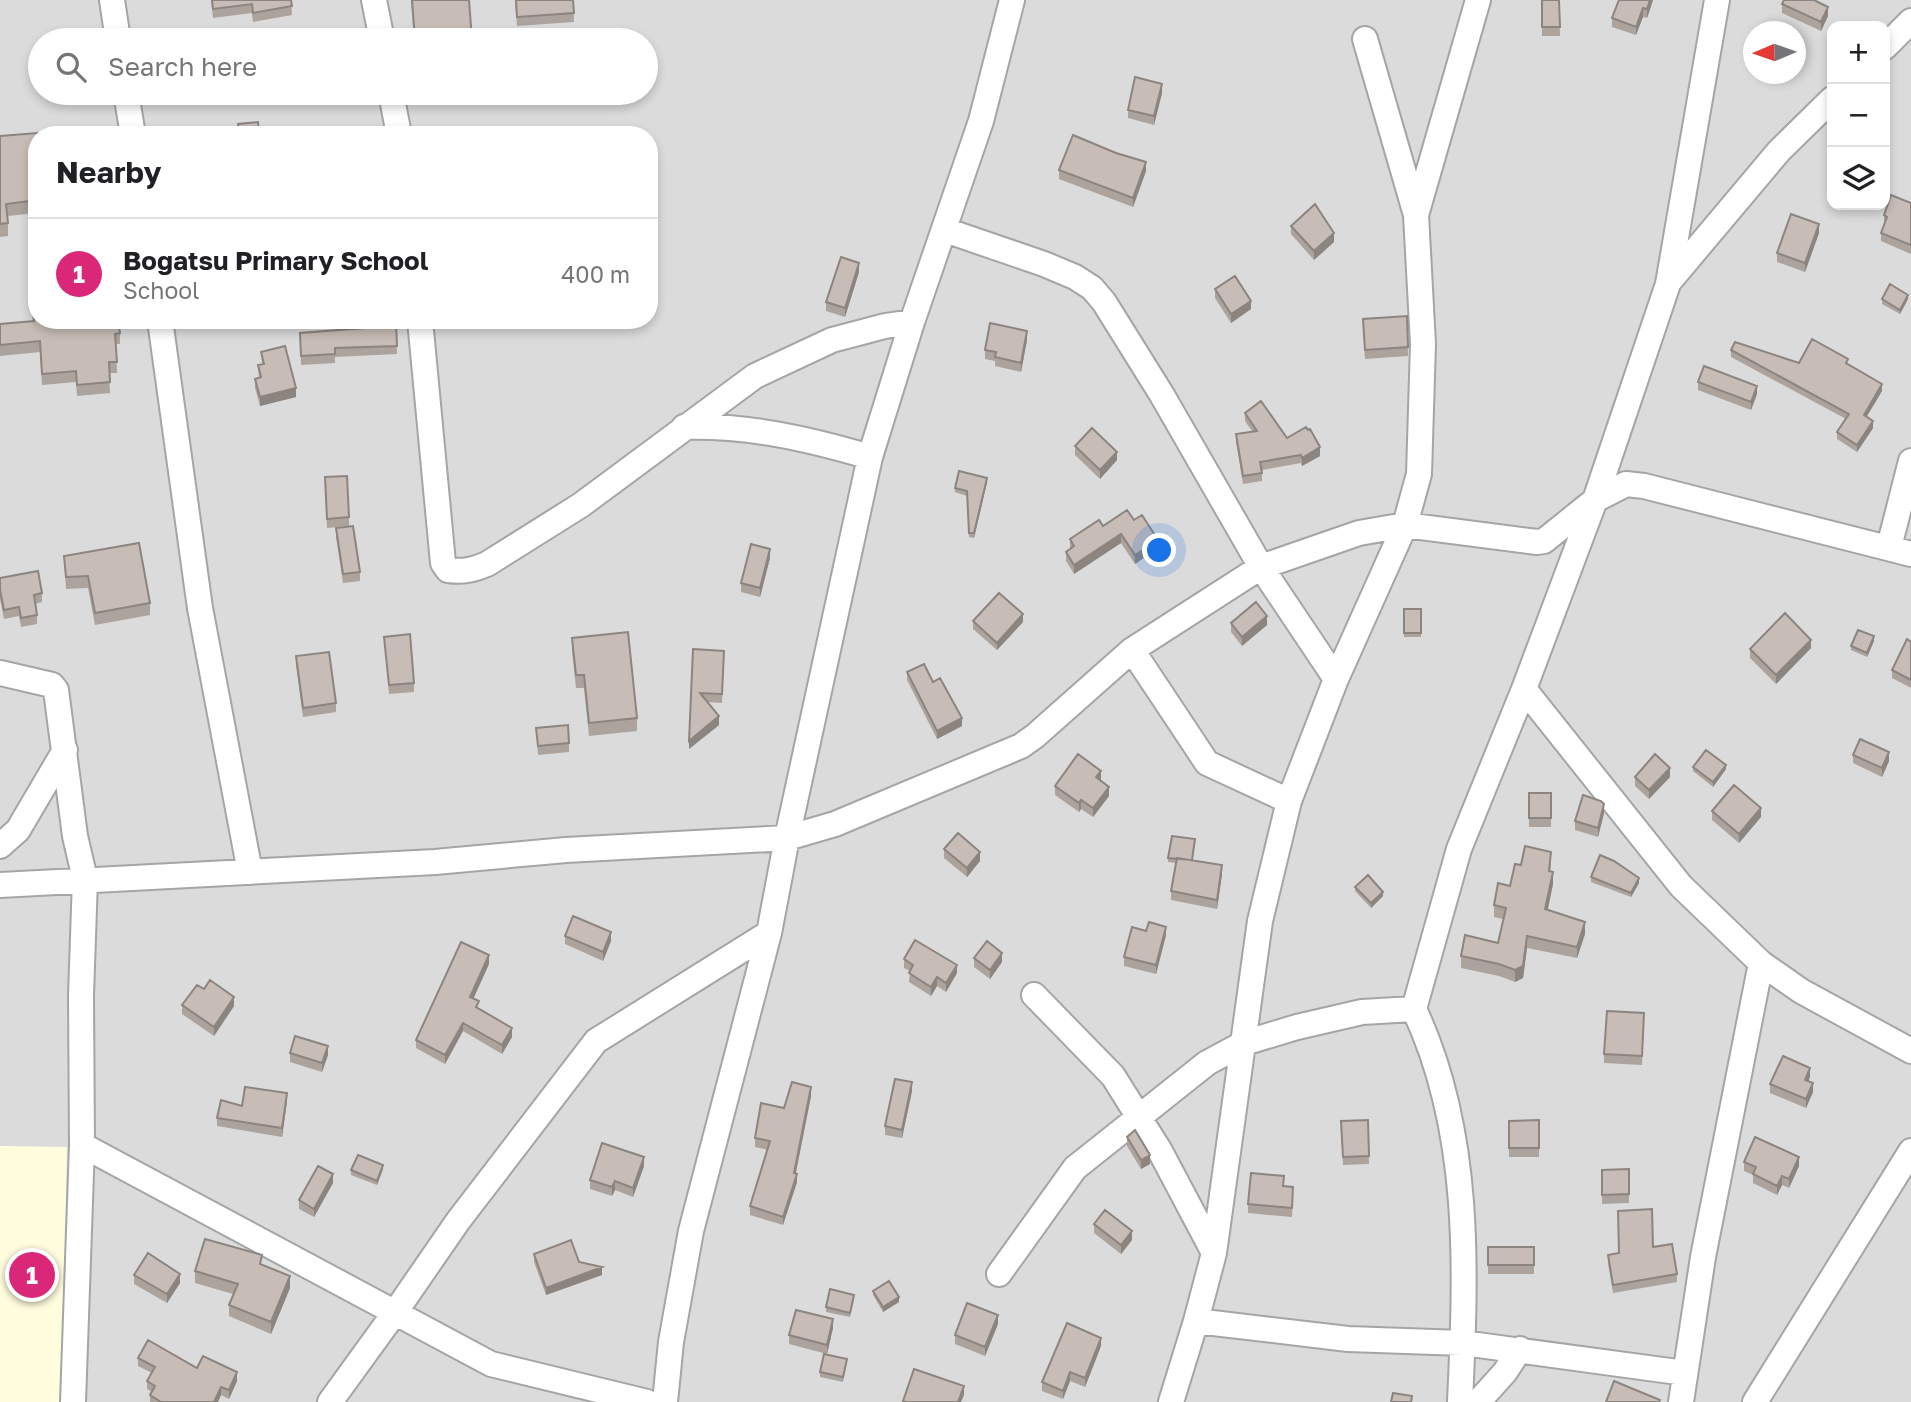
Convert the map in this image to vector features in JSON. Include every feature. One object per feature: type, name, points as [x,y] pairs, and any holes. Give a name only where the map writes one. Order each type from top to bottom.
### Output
[{"type":"street","points":[[113,0],[116,28]]},
{"type":"street","points":[[374,0],[380,28]]},
{"type":"street","points":[[665,1402],[671,1342],[691,1231],[769,933],[787,838],[870,457],[912,322],[981,121],[1012,0]]},
{"type":"street","points":[[1416,215],[1478,0]]},
{"type":"street","points":[[1460,1402],[1465,1257],[1459,1168],[1446,1098],[1427,1036],[1414,1009],[1459,849],[1524,689],[1595,500],[1668,284],[1717,0]]},
{"type":"street","points":[[1890,42],[1911,21]]},
{"type":"street","points":[[1171,1402],[1214,1253],[1259,921],[1289,801],[1336,679],[1405,525],[1421,460],[1423,344],[1416,215],[1365,39]]},
{"type":"street","points":[[1668,284],[1779,151],[1827,104]]},
{"type":"street","points":[[128,105],[132,126]]},
{"type":"street","points":[[393,105],[397,126]]},
{"type":"street","points":[[945,230],[1044,264],[1093,288],[1162,395],[1261,567],[1336,679]]},
{"type":"street","points":[[421,329],[443,563],[448,570],[470,571],[487,564],[581,505],[755,376],[832,340],[884,326],[912,322]]},
{"type":"street","points":[[161,329],[201,608],[250,872]]},
{"type":"street","points":[[684,427],[720,426],[783,435],[870,457]]},
{"type":"street","points":[[0,885],[435,862],[580,849],[787,838],[835,824],[1021,746],[1132,650],[1261,567],[1359,533],[1405,525],[1544,541],[1595,500],[1626,484],[1634,484],[1900,550],[1911,461]]},
{"type":"street","points":[[1132,650],[1207,763],[1289,801]]},
{"type":"street","points":[[0,673],[52,685],[56,691],[73,825],[85,879],[81,995],[82,1145],[73,1402]]},
{"type":"street","points":[[1524,689],[1681,886],[1761,963],[1801,991],[1911,1051]]},
{"type":"street","points":[[0,846],[18,830],[65,750]]},
{"type":"street","points":[[330,1402],[458,1220],[596,1041],[769,933]]},
{"type":"street","points":[[1681,1402],[1703,1257],[1761,963]]},
{"type":"street","points":[[1034,995],[1113,1076],[1160,1151],[1214,1253]]},
{"type":"street","points":[[999,1274],[1075,1168],[1207,1063],[1244,1043],[1297,1027],[1362,1012],[1414,1009]]},
{"type":"street","points":[[82,1145],[491,1364],[647,1402]]},
{"type":"street","points":[[1755,1402],[1911,1151]]},
{"type":"street","points":[[1196,1321],[1348,1339],[1463,1343],[1521,1349],[1685,1373]]},
{"type":"street","points":[[1478,1402],[1521,1349]]},
{"type":"shaded area","points":[[0,0],[1911,0],[1911,1402],[0,1402]]},
{"type":"shaded area","points":[[0,1146],[67,1147],[62,1402],[0,1402]]},
{"type":"building","points":[[212,0],[291,0],[292,6],[253,13],[252,4],[213,9]]},
{"type":"building","points":[[412,0],[469,0],[471,28],[414,28]]},
{"type":"building","points":[[516,0],[573,0],[574,13],[517,17]]},
{"type":"building","points":[[1542,0],[1559,0],[1560,27],[1542,27]]},
{"type":"building","points":[[1619,0],[1650,0],[1647,9],[1643,8],[1636,27],[1612,18]]},
{"type":"building","points":[[1784,0],[1814,0],[1828,7],[1821,22],[1782,4]]},
{"type":"building","points":[[1135,77],[1162,84],[1154,116],[1128,110]]},
{"type":"building","points":[[258,122],[258,126],[238,126]]},
{"type":"building","points":[[28,134],[28,201],[6,204],[8,223],[0,224],[0,136]]},
{"type":"building","points":[[1073,135],[1146,162],[1133,198],[1059,170]]},
{"type":"building","points":[[1891,195],[1911,203],[1911,245],[1881,233],[1887,217],[1884,215],[1886,210],[1890,210]]},
{"type":"building","points":[[1315,204],[1334,233],[1314,251],[1291,226]]},
{"type":"building","points":[[1791,214],[1819,224],[1805,263],[1777,253]]},
{"type":"building","points":[[841,257],[859,263],[845,308],[826,302]]},
{"type":"building","points":[[1235,276],[1251,301],[1231,314],[1215,289]]},
{"type":"building","points":[[1890,284],[1908,295],[1900,310],[1882,299]]},
{"type":"building","points":[[1407,316],[1408,347],[1365,350],[1363,319]]},
{"type":"building","points":[[28,322],[28,329],[119,329],[120,333],[115,334],[117,362],[109,362],[110,382],[77,385],[76,371],[42,374],[40,341],[0,345],[0,324]]},
{"type":"building","points":[[990,323],[1027,331],[1021,363],[995,357],[996,352],[985,350]]},
{"type":"building","points":[[396,329],[397,346],[335,348],[335,354],[301,356],[300,333]]},
{"type":"building","points":[[1812,339],[1848,359],[1846,363],[1882,384],[1864,415],[1873,421],[1857,445],[1837,432],[1849,414],[1731,350],[1735,342],[1799,363]]},
{"type":"building","points":[[285,346],[296,388],[260,397],[255,379],[261,377],[258,365],[264,364],[261,352]]},
{"type":"building","points":[[1704,366],[1757,386],[1751,402],[1698,382]]},
{"type":"building","points":[[1261,401],[1287,438],[1306,427],[1310,429],[1320,447],[1302,458],[1301,455],[1260,462],[1262,473],[1243,476],[1236,434],[1257,431],[1245,413]]},
{"type":"building","points":[[1092,428],[1117,452],[1100,470],[1075,446]]},
{"type":"building","points":[[959,471],[987,478],[974,533],[969,533],[967,491],[955,488]]},
{"type":"building","points":[[347,476],[349,517],[327,519],[325,477]]},
{"type":"building","points":[[1127,510],[1134,520],[1142,515],[1158,540],[1135,555],[1121,534],[1074,565],[1066,552],[1074,546],[1070,539],[1099,520],[1103,526]]},
{"type":"building","points":[[353,526],[360,572],[343,574],[336,528]]},
{"type":"building","points":[[139,543],[150,603],[95,613],[88,576],[66,577],[64,556]]},
{"type":"building","points":[[751,544],[770,549],[760,588],[741,583]]},
{"type":"building","points":[[38,571],[42,593],[34,595],[37,615],[21,618],[19,607],[4,610],[0,578]]},
{"type":"building","points":[[999,593],[1023,614],[997,643],[973,621]]},
{"type":"building","points":[[1256,602],[1267,616],[1242,637],[1231,623]]},
{"type":"building","points":[[1404,609],[1421,609],[1421,633],[1404,633]]},
{"type":"building","points":[[1785,613],[1811,640],[1776,675],[1750,649]]},
{"type":"building","points":[[1858,630],[1874,636],[1867,653],[1851,646]]},
{"type":"building","points":[[628,632],[637,718],[589,723],[584,675],[576,675],[572,638]]},
{"type":"building","points":[[410,634],[414,683],[389,685],[384,637]]},
{"type":"building","points":[[1907,639],[1911,642],[1911,680],[1892,670]]},
{"type":"building","points":[[693,649],[724,651],[722,694],[700,693],[719,716],[689,741]]},
{"type":"building","points":[[329,652],[336,703],[303,708],[296,656]]},
{"type":"building","points":[[924,664],[933,682],[940,678],[962,718],[937,731],[907,672]]},
{"type":"building","points":[[568,725],[569,743],[538,746],[536,728]]},
{"type":"building","points":[[1860,739],[1889,752],[1882,768],[1853,755]]},
{"type":"building","points":[[1706,750],[1726,765],[1713,782],[1693,767]]},
{"type":"building","points":[[1078,754],[1101,771],[1096,777],[1109,787],[1093,808],[1081,800],[1079,803],[1055,786]]},
{"type":"building","points":[[1655,754],[1670,768],[1649,790],[1635,777]]},
{"type":"building","points":[[1734,785],[1761,808],[1739,834],[1712,811]]},
{"type":"building","points":[[1529,793],[1551,793],[1551,818],[1529,818]]},
{"type":"building","points":[[1583,795],[1604,804],[1598,828],[1575,821]]},
{"type":"building","points":[[958,833],[980,852],[967,868],[944,849]]},
{"type":"building","points":[[1172,836],[1195,839],[1192,860],[1168,858]]},
{"type":"building","points":[[1525,846],[1551,852],[1549,871],[1553,872],[1545,909],[1585,922],[1577,947],[1527,936],[1523,966],[1515,970],[1461,956],[1465,935],[1498,943],[1506,908],[1494,905],[1498,883],[1510,886],[1515,864],[1521,865]]},
{"type":"building","points":[[1600,855],[1639,878],[1631,893],[1591,877]]},
{"type":"building","points":[[1177,858],[1222,865],[1217,900],[1171,891]]},
{"type":"building","points":[[1368,875],[1383,892],[1371,903],[1355,887]]},
{"type":"building","points":[[573,916],[611,932],[603,952],[565,936]]},
{"type":"building","points":[[1149,922],[1166,927],[1156,965],[1124,957],[1132,927],[1146,931]]},
{"type":"building","points":[[915,940],[957,965],[946,983],[937,977],[931,987],[909,973],[913,965],[904,959]]},
{"type":"building","points":[[987,941],[1002,953],[990,970],[974,958]]},
{"type":"building","points":[[461,942],[489,955],[470,997],[479,1001],[476,1007],[512,1028],[502,1045],[463,1023],[445,1055],[416,1040]]},
{"type":"building","points":[[210,980],[234,997],[214,1027],[182,1005],[197,985],[204,989]]},
{"type":"building","points":[[1607,1011],[1644,1013],[1642,1056],[1604,1054]]},
{"type":"building","points":[[295,1036],[328,1046],[322,1063],[290,1053]]},
{"type":"building","points":[[1783,1056],[1810,1068],[1805,1080],[1813,1083],[1806,1099],[1770,1084]]},
{"type":"building","points":[[895,1079],[912,1082],[902,1130],[885,1126]]},
{"type":"building","points":[[792,1082],[811,1087],[794,1173],[797,1174],[783,1217],[750,1206],[770,1141],[755,1138],[761,1103],[784,1108]]},
{"type":"building","points":[[245,1087],[287,1093],[282,1128],[217,1118],[221,1100],[242,1106]]},
{"type":"building","points":[[1368,1120],[1369,1156],[1343,1157],[1341,1121]]},
{"type":"building","points":[[1539,1120],[1539,1148],[1509,1148],[1509,1121]]},
{"type":"building","points":[[1135,1130],[1150,1155],[1141,1160],[1127,1137]]},
{"type":"building","points":[[1755,1137],[1799,1157],[1789,1179],[1782,1176],[1777,1186],[1753,1174],[1756,1167],[1744,1162]]},
{"type":"building","points":[[602,1143],[644,1157],[633,1188],[615,1181],[612,1187],[590,1180]]},
{"type":"building","points":[[358,1155],[383,1165],[377,1181],[351,1170]]},
{"type":"building","points":[[318,1166],[333,1174],[314,1209],[299,1200]]},
{"type":"building","points":[[1629,1169],[1629,1194],[1602,1195],[1602,1170]]},
{"type":"building","points":[[1251,1173],[1284,1176],[1283,1186],[1293,1187],[1292,1208],[1248,1204]]},
{"type":"building","points":[[1652,1209],[1653,1247],[1672,1244],[1677,1274],[1613,1285],[1608,1255],[1619,1253],[1618,1211]]},
{"type":"building","points":[[1105,1210],[1132,1231],[1121,1245],[1094,1224]]},
{"type":"building","points":[[205,1239],[262,1255],[260,1264],[290,1276],[271,1322],[229,1305],[238,1284],[195,1271]]},
{"type":"building","points":[[571,1240],[579,1262],[602,1267],[546,1288],[534,1254]]},
{"type":"building","points":[[1488,1247],[1534,1247],[1534,1265],[1488,1265]]},
{"type":"building","points":[[148,1253],[180,1274],[167,1294],[134,1275]]},
{"type":"building","points":[[889,1281],[899,1297],[883,1307],[873,1291]]},
{"type":"building","points":[[830,1289],[854,1295],[850,1313],[826,1307]]},
{"type":"building","points":[[967,1303],[998,1315],[985,1347],[955,1335]]},
{"type":"building","points":[[796,1310],[833,1319],[827,1345],[789,1335]]},
{"type":"building","points":[[1067,1323],[1101,1338],[1085,1378],[1070,1372],[1063,1391],[1042,1382]]},
{"type":"building","points":[[148,1340],[197,1368],[203,1356],[237,1372],[229,1390],[221,1387],[214,1402],[161,1402],[150,1395],[155,1386],[147,1381],[155,1367],[138,1358]]},
{"type":"building","points":[[824,1354],[847,1359],[843,1377],[820,1372]]},
{"type":"building","points":[[914,1369],[964,1386],[958,1402],[903,1401]]},
{"type":"building","points":[[1614,1381],[1660,1400],[1606,1402]]},
{"type":"building","points":[[1393,1393],[1412,1396],[1411,1402],[1391,1402]]},
{"type":"place","name":"Bogatsu Primary School","points":[[32,1275]]}]
